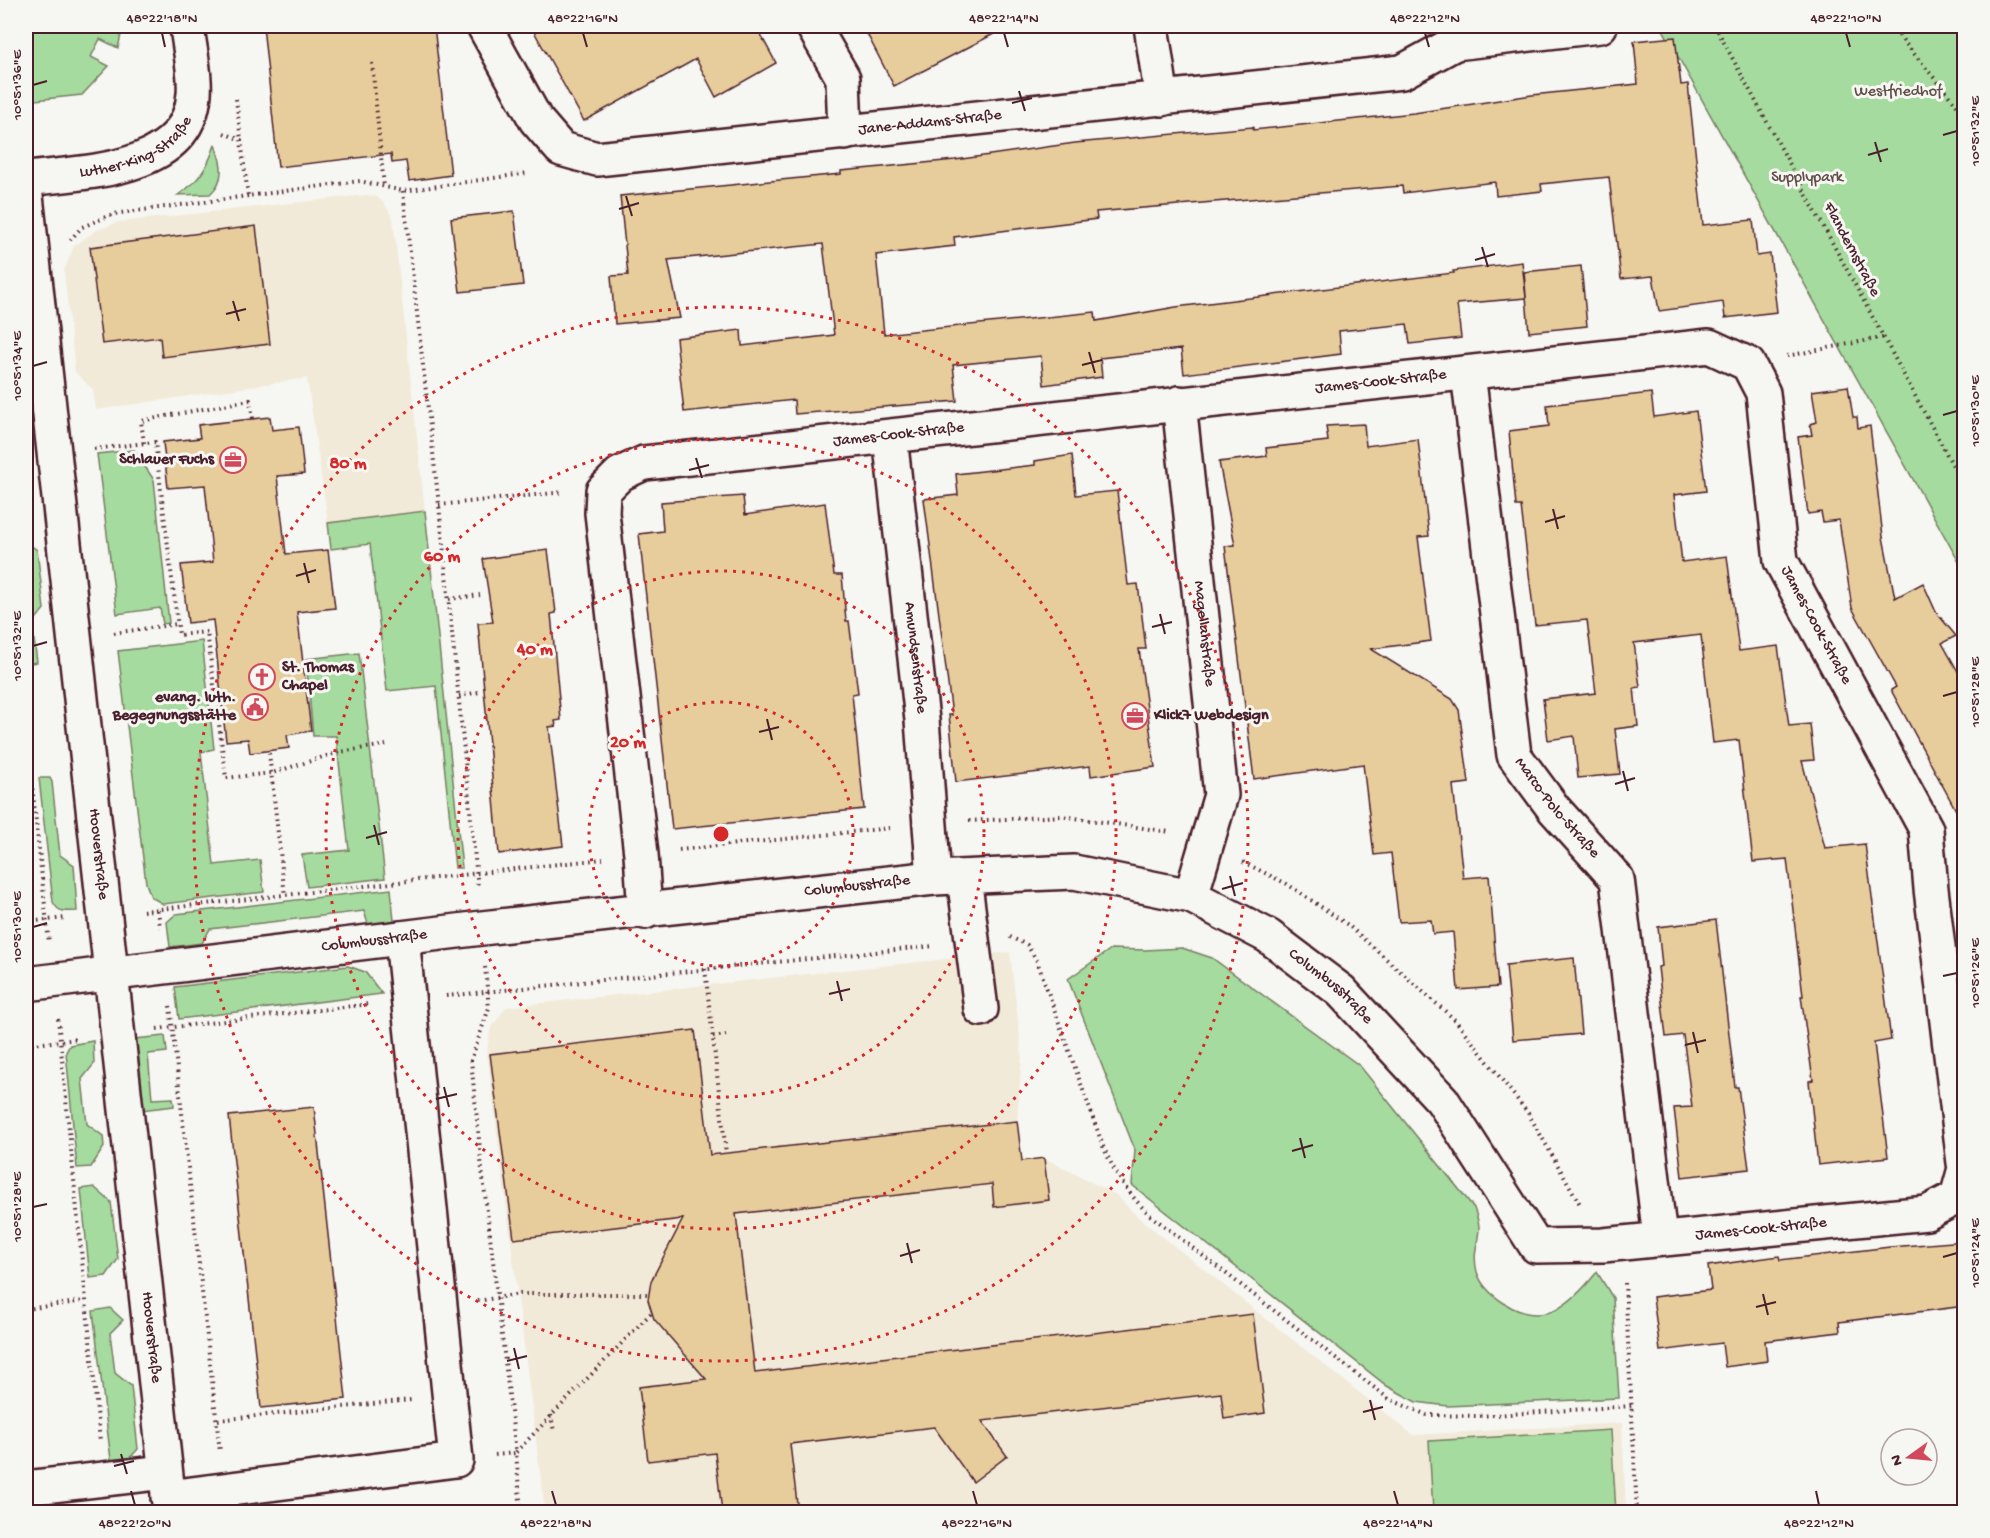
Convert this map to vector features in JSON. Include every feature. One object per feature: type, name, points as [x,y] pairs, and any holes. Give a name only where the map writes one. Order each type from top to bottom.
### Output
[{"type":"street","name":"Luther-King-Straße","points":[[26,179],[121,167],[149,158],[173,141],[187,119],[194,94],[187,26]]},
{"type":"street","points":[[484,26],[536,120],[561,149]]},
{"type":"street","points":[[813,26],[843,78],[844,133]]},
{"type":"street","points":[[1151,26],[1162,99]]},
{"type":"street","points":[[1456,34],[1600,26]]},
{"type":"street","name":"Jane-Addams-Straße","points":[[561,149],[597,159],[1402,72],[1456,34]]},
{"type":"street","name":"Hooverstraße","points":[[26,196],[167,1494]]},
{"type":"street","name":"James-Cook-Straße","points":[[603,491],[620,474],[644,464],[1179,403],[1709,346],[1748,363],[1763,393],[1781,561],[1926,829],[1931,889],[1965,1163]]},
{"type":"street","name":"Marco-Polo-Straße","points":[[1468,373],[1514,755],[1554,809],[1617,879],[1660,1238]]},
{"type":"street","name":"Magellanstraße","points":[[1179,403],[1221,795],[1191,896]]},
{"type":"street","name":"Amundsenstraße","points":[[890,437],[931,824],[971,942],[981,1009]]},
{"type":"street","points":[[603,491],[604,534],[641,854],[645,912]]},
{"type":"street","name":"Columbusstraße","points":[[40,982],[482,928],[949,877],[1074,872],[1191,896],[1268,936],[1341,991],[1442,1100],[1536,1246]]},
{"type":"street","points":[[26,1488],[105,1479],[167,1494],[224,1491],[262,1499],[456,1460],[402,938]]},
{"type":"street","name":"James-Cook-Straße","points":[[1536,1246],[1603,1245],[1927,1213],[1957,1197],[1965,1172]]},
{"type":"path","name":"Flandernstraße","points":[[1715,26],[1965,486]]},
{"type":"path","points":[[1891,26],[1964,114]]},
{"type":"path","points":[[372,63],[384,187]]},
{"type":"path","points":[[187,119],[241,140],[248,196]]},
{"type":"path","points":[[65,246],[82,227],[113,214],[360,181],[403,190],[540,172],[561,149]]},
{"type":"path","points":[[403,190],[439,505],[482,928],[489,1008],[471,1060],[521,1512]]},
{"type":"path","points":[[1748,363],[1885,337]]},
{"type":"path","points":[[144,443],[141,421],[250,400],[253,418]]},
{"type":"path","points":[[90,449],[155,442],[179,635],[207,632],[226,778],[272,773],[339,752],[386,745]]},
{"type":"path","points":[[439,505],[575,491],[603,491]]},
{"type":"path","points":[[449,599],[480,595]]},
{"type":"path","points":[[110,633],[177,624]]},
{"type":"path","points":[[459,696],[479,692]]},
{"type":"path","points":[[26,729],[40,982],[60,1041],[85,1302],[105,1479]]},
{"type":"path","points":[[269,753],[285,896]]},
{"type":"path","points":[[139,900],[140,911],[158,910],[641,854],[931,824],[1062,816],[1167,831],[1208,845],[1287,884],[1348,925],[1455,1020],[1528,1113],[1627,1287],[1637,1512]]},
{"type":"path","points":[[158,910],[218,1420],[224,1491]]},
{"type":"path","points":[[26,1045],[408,1000],[1012,937],[1027,945],[1037,961],[1103,1146],[1116,1176],[1130,1197],[1159,1222],[1389,1399],[1427,1415],[1479,1416],[1632,1406]]},
{"type":"path","points":[[705,969],[726,1154]]},
{"type":"path","points":[[713,1037],[726,1035]]},
{"type":"path","points":[[497,1299],[519,1294],[648,1294]]},
{"type":"path","points":[[26,1309],[85,1302]]},
{"type":"path","points":[[456,1460],[516,1453],[551,1414],[651,1313]]},
{"type":"path","points":[[218,1420],[449,1396]]},
{"type":"path","points":[[551,1414],[554,1432]]},
{"type":"shaded area","points":[[366,195],[377,197],[384,203],[393,218],[425,511],[328,523],[307,378],[96,410],[93,390],[75,372],[64,271],[74,246],[95,231],[119,222]]},
{"type":"shaded area","points":[[1010,952],[1022,1056],[1017,1121],[1022,1160],[1044,1158],[1116,1195],[1139,1218],[1413,1435],[1622,1423],[1626,1512],[545,1512],[487,1053],[490,1030],[506,1007]]},
{"type":"green space","points":[[59,26],[123,26],[118,48],[100,39],[91,57],[109,66],[82,95],[26,101],[26,30]]},
{"type":"green space","name":"Supplypark","points":[[1661,26],[1964,26],[1964,571]]},
{"type":"green space","points":[[215,145],[221,171],[219,183],[215,189],[210,194],[178,195],[192,185],[201,174]]},
{"type":"green space","points":[[134,450],[154,480],[169,623],[163,624],[160,608],[117,614],[97,454]]},
{"type":"green space","points":[[425,511],[462,868],[455,868],[436,686],[387,691],[370,544],[331,549],[328,523]]},
{"type":"green space","points":[[26,542],[37,550],[44,609],[32,624],[37,662],[26,664]]},
{"type":"green space","points":[[202,641],[214,749],[201,752],[214,865],[260,860],[264,892],[163,904],[151,897],[146,883],[118,651]]},
{"type":"green space","points":[[359,653],[385,878],[307,887],[302,855],[349,850],[336,736],[313,736],[306,659]]},
{"type":"green space","points":[[39,778],[50,778],[52,782],[60,855],[74,865],[77,911],[60,910],[53,902]]},
{"type":"green space","points":[[391,889],[394,921],[368,924],[364,911],[210,929],[202,943],[170,947],[167,922],[176,914]]},
{"type":"green space","points":[[1182,948],[1212,958],[1360,1066],[1474,1208],[1479,1226],[1475,1253],[1477,1272],[1484,1286],[1496,1297],[1519,1311],[1532,1314],[1545,1313],[1567,1303],[1597,1272],[1613,1298],[1619,1398],[1448,1406],[1416,1402],[1387,1386],[1132,1185],[1135,1150],[1068,979],[1111,949]]},
{"type":"green space","points":[[348,966],[365,972],[382,994],[179,1019],[175,987]]},
{"type":"green space","points":[[165,1036],[167,1052],[148,1054],[152,1099],[173,1098],[174,1106],[141,1110],[134,1039]]},
{"type":"green space","points":[[93,1041],[94,1064],[82,1079],[87,1124],[103,1136],[104,1147],[91,1167],[77,1168],[66,1052],[70,1045]]},
{"type":"green space","points":[[94,1187],[111,1202],[118,1259],[106,1276],[90,1278],[81,1189]]},
{"type":"green space","points":[[110,1308],[123,1320],[110,1333],[115,1373],[131,1386],[138,1449],[129,1459],[111,1460],[93,1311]]},
{"type":"green space","points":[[1611,1430],[1616,1512],[1433,1512],[1429,1441]]},
{"type":"building","points":[[263,26],[434,26],[451,175],[409,181],[406,161],[392,163],[391,154],[278,167]]},
{"type":"building","points":[[531,26],[756,26],[776,63],[716,97],[696,59],[584,121]]},
{"type":"building","points":[[863,26],[1009,26],[894,86]]},
{"type":"building","points":[[1675,37],[1681,85],[1688,84],[1703,225],[1753,220],[1757,256],[1770,254],[1777,312],[1725,318],[1723,302],[1659,311],[1653,276],[1621,279],[1609,177],[1541,184],[1542,191],[1496,196],[1495,182],[1403,193],[1402,186],[1096,212],[1097,219],[954,237],[955,246],[876,255],[884,334],[1095,312],[1096,321],[1176,307],[1454,273],[1453,271],[1522,262],[1526,298],[1457,304],[1461,338],[1410,344],[1407,324],[1339,331],[1341,354],[1184,374],[1181,349],[1100,358],[1102,377],[1044,385],[1041,356],[953,365],[957,401],[795,414],[794,400],[684,412],[676,338],[741,330],[742,346],[834,335],[823,244],[668,260],[680,318],[615,324],[611,276],[628,275],[620,196],[841,174],[841,171],[955,160],[1075,143],[1253,127],[1253,130],[1414,113],[1532,95],[1638,84],[1634,41]]},
{"type":"building","points":[[514,211],[523,285],[460,292],[451,218]]},
{"type":"building","points":[[256,226],[270,344],[162,357],[160,337],[102,344],[90,247]]},
{"type":"building","points":[[1581,266],[1587,326],[1529,332],[1524,272]]},
{"type":"building","points":[[1848,386],[1853,417],[1857,417],[1858,428],[1870,426],[1883,537],[1895,598],[1923,583],[1936,612],[1956,636],[1942,643],[1965,684],[1965,827],[1891,690],[1896,687],[1852,608],[1839,520],[1823,522],[1821,512],[1808,514],[1798,437],[1812,435],[1810,424],[1817,422],[1812,391]]},
{"type":"building","points":[[1651,393],[1654,417],[1696,411],[1706,491],[1674,495],[1682,562],[1727,556],[1739,651],[1778,646],[1789,726],[1810,724],[1814,760],[1802,761],[1825,848],[1865,844],[1891,1040],[1874,1043],[1888,1157],[1818,1165],[1809,1081],[1813,1080],[1801,996],[1803,996],[1787,859],[1753,862],[1739,740],[1713,743],[1701,635],[1634,643],[1640,687],[1634,688],[1638,726],[1615,729],[1620,774],[1578,778],[1574,736],[1548,740],[1543,699],[1596,693],[1587,620],[1535,625],[1521,506],[1516,506],[1509,431],[1549,426],[1547,405]]},
{"type":"building","name":"St. Thomas Chapel","points":[[270,417],[272,430],[299,427],[304,474],[277,476],[286,554],[328,550],[335,608],[297,612],[311,731],[287,735],[289,748],[250,753],[248,739],[226,741],[213,620],[188,623],[181,565],[213,562],[205,485],[168,488],[163,442],[200,438],[198,425]]},
{"type":"building","points":[[1364,424],[1366,446],[1418,439],[1429,536],[1418,537],[1431,641],[1371,649],[1452,699],[1459,710],[1469,783],[1453,785],[1463,878],[1489,876],[1498,987],[1458,990],[1453,932],[1433,934],[1431,920],[1399,922],[1391,853],[1374,855],[1363,764],[1254,779],[1225,546],[1235,545],[1219,462],[1267,456],[1266,448],[1328,441],[1326,426]]},
{"type":"building","points":[[1072,455],[1076,495],[1117,491],[1128,585],[1138,584],[1146,649],[1139,649],[1155,767],[1091,776],[1090,766],[956,782],[949,715],[952,715],[924,499],[958,495],[956,474],[1035,465],[1035,461]]},
{"type":"building","points":[[743,496],[745,515],[825,503],[834,575],[842,575],[846,621],[849,621],[858,693],[852,694],[864,809],[672,829],[639,534],[663,531],[661,502]]},
{"type":"building","points":[[548,550],[556,613],[551,614],[561,720],[555,721],[556,726],[549,727],[563,846],[499,854],[478,623],[493,622],[483,559]]},
{"type":"building","points":[[1716,920],[1735,1087],[1738,1087],[1749,1169],[1682,1177],[1674,1108],[1692,1107],[1683,1035],[1666,1037],[1658,967],[1662,966],[1658,927]]},
{"type":"building","points":[[1574,958],[1581,1034],[1513,1040],[1506,965]]},
{"type":"building","points":[[695,1030],[710,1155],[1017,1121],[1022,1161],[1044,1158],[1049,1200],[994,1207],[992,1184],[736,1214],[755,1373],[1253,1314],[1265,1413],[1224,1419],[1221,1393],[982,1421],[1007,1456],[973,1482],[934,1427],[790,1444],[798,1512],[722,1512],[715,1453],[648,1461],[639,1387],[706,1379],[654,1319],[648,1300],[651,1281],[683,1219],[514,1239],[490,1054]]},
{"type":"building","points":[[314,1107],[346,1399],[261,1408],[229,1116]]},
{"type":"building","points":[[1965,1241],[1965,1306],[1839,1322],[1840,1332],[1765,1341],[1767,1361],[1725,1367],[1722,1343],[1660,1351],[1653,1297],[1711,1290],[1708,1266],[1779,1256],[1780,1260]]},
{"type":"place","name":"Schlauer Fuchs","points":[[233,460]]},
{"type":"place","name":"St. Thomas Chapel","points":[[262,677]]},
{"type":"place","name":"evang. luth. Begegnungsstätte","points":[[255,707]]},
{"type":"place","name":"Klick7 Webdesign","points":[[1135,716]]},
{"type":"park label","name":"Westfriedhof","points":[[1898,92]]}]
